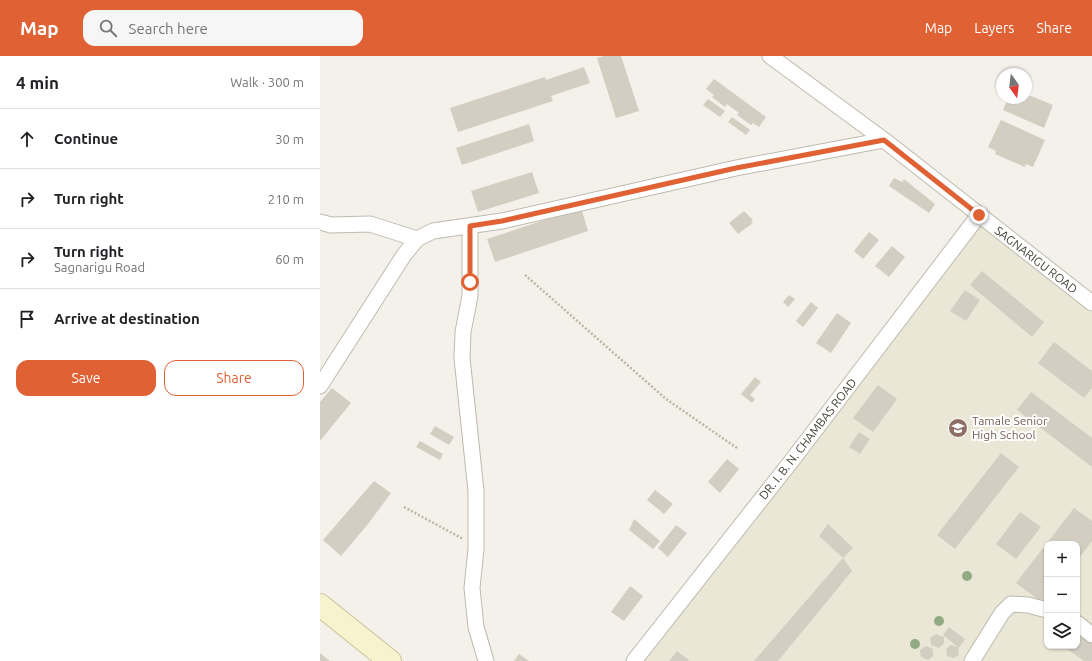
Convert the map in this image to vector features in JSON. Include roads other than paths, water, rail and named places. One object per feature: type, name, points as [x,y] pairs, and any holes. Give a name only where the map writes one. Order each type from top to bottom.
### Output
[{"type":"street","name":"SAGNARIGU ROAD","points":[[770,56],[884,140],[1092,303]]},
{"type":"street","points":[[320,386],[388,278],[417,239],[433,231],[502,221],[736,168],[884,140]]},
{"type":"street","name":"DR. I. B. N. CHAMBAS ROAD","points":[[634,661],[793,459],[979,215]]},
{"type":"street","points":[[320,222],[331,225],[370,224],[417,239]]},
{"type":"street","points":[[470,226],[470,296],[464,332],[462,358],[476,491],[476,549],[472,588],[476,627],[486,661]]},
{"type":"street","points":[[972,661],[1002,613],[1011,604],[1028,605],[1044,609]]},
{"type":"street","points":[[320,605],[390,661]]},
{"type":"street","points":[[1080,625],[1092,635]]},
{"type":"place","name":"Tamale Senior High School","points":[[958,428]]}]
